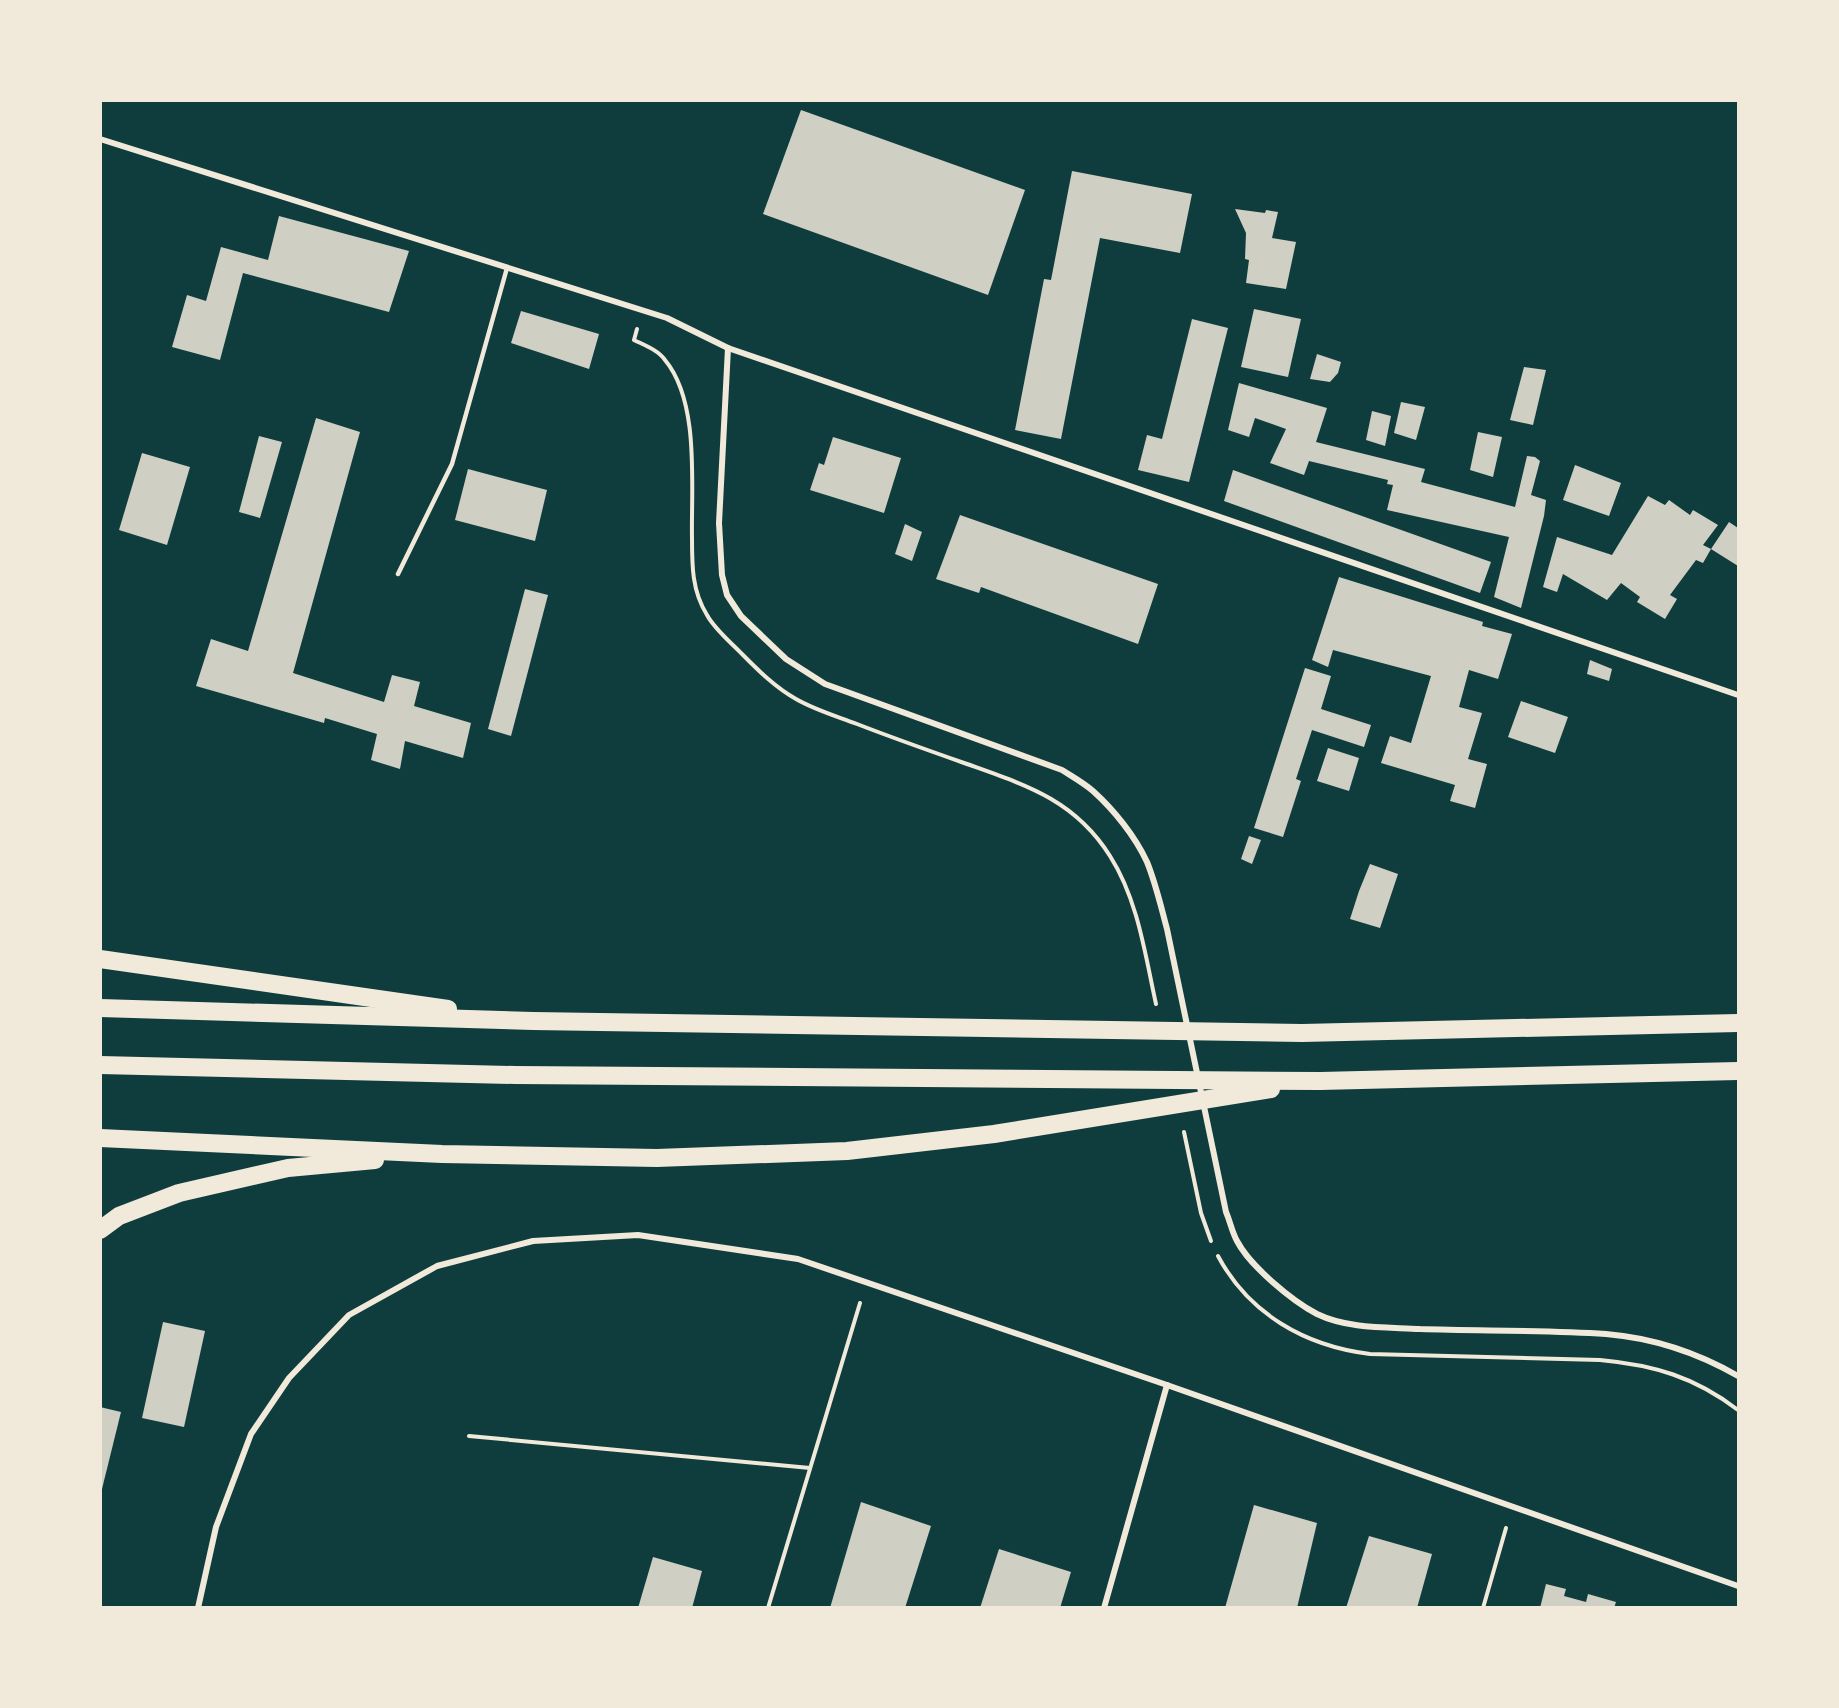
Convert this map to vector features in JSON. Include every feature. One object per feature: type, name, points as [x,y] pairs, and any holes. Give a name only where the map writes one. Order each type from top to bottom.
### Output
[{"type":"highway","points":[[100,959],[533,1021]]},
{"type":"highway","points":[[100,1008],[533,1021],[1302,1033],[1738,1023]]},
{"type":"highway","points":[[100,1065],[515,1075],[1320,1081],[1738,1071]]},
{"type":"highway","points":[[100,1138],[442,1154],[657,1158],[846,1150],[994,1134],[1320,1081]]},
{"type":"highway","points":[[100,1230],[119,1216],[179,1193],[288,1168],[442,1154]]},
{"type":"street","points":[[100,139],[667,318],[729,348],[1738,695]]},
{"type":"street","points":[[729,348],[719,523],[722,575],[727,595],[741,616],[786,659],[825,684],[1062,770],[1092,789],[1119,819],[1146,861],[1167,929],[1226,1212],[1237,1242],[1252,1261],[1291,1296],[1318,1314],[1349,1324],[1393,1328],[1606,1334],[1647,1340],[1682,1350],[1716,1363],[1738,1376]]},
{"type":"street","points":[[198,1608],[216,1527],[251,1434],[290,1377],[349,1315],[437,1266],[533,1241],[638,1235],[798,1259],[1167,1385],[1738,1586]]},
{"type":"street","points":[[1104,1608],[1167,1385]]},
{"type":"lane","points":[[398,574],[452,464],[507,268]]},
{"type":"path","points":[[643,311],[634,340],[664,358],[682,391],[688,415],[691,449],[692,570],[695,591],[707,616],[759,672],[794,698],[874,730],[1023,784],[1075,815],[1096,836],[1111,857],[1124,883],[1140,928]]},
{"type":"path","points":[[768,1608],[867,1282]]},
{"type":"path","points":[[469,1436],[810,1468]]},
{"type":"path","points":[[1483,1608],[1512,1507]]},
{"type":"building","points":[[801,110],[1025,190],[988,295],[763,214]]},
{"type":"building","points":[[1072,171],[1192,194],[1180,253],[1100,238],[1061,439],[1015,430],[1044,279],[1051,280]]},
{"type":"building","points":[[1235,209],[1265,213],[1266,210],[1278,212],[1272,238],[1296,242],[1286,289],[1246,283],[1249,260],[1245,259],[1246,233]]},
{"type":"building","points":[[279,216],[409,251],[389,312],[243,273],[220,360],[172,347],[187,295],[206,301],[221,247],[268,260]]},
{"type":"building","points":[[1254,309],[1301,319],[1288,377],[1241,367]]},
{"type":"building","points":[[521,311],[599,334],[589,369],[511,343]]},
{"type":"building","points":[[1192,319],[1228,328],[1189,482],[1138,470],[1147,435],[1162,439]]},
{"type":"building","points":[[1317,354],[1341,362],[1338,373],[1330,382],[1310,379]]},
{"type":"building","points":[[1524,367],[1546,370],[1533,425],[1510,420]]},
{"type":"building","points":[[1239,383],[1327,408],[1316,442],[1425,469],[1421,482],[1515,507],[1527,456],[1535,457],[1540,461],[1531,495],[1546,500],[1521,608],[1494,597],[1509,537],[1387,510],[1393,485],[1387,484],[1388,480],[1309,461],[1304,475],[1270,463],[1286,429],[1255,418],[1249,437],[1228,430]]},
{"type":"building","points":[[1401,402],[1425,407],[1416,440],[1394,433]]},
{"type":"building","points":[[1372,411],[1391,416],[1385,446],[1366,440]]},
{"type":"building","points":[[316,418],[360,432],[293,673],[384,702],[392,675],[420,682],[414,706],[471,723],[463,758],[405,741],[400,769],[371,760],[377,734],[325,718],[324,723],[196,686],[211,639],[248,651]]},
{"type":"building","points":[[1478,432],[1502,437],[1493,477],[1470,470]]},
{"type":"building","points":[[259,436],[282,442],[260,518],[239,512]]},
{"type":"building","points":[[833,437],[901,458],[884,513],[810,490],[819,463],[824,465]]},
{"type":"building","points":[[142,453],[190,467],[167,545],[119,530]]},
{"type":"building","points":[[1575,465],[1621,483],[1609,516],[1563,500]]},
{"type":"building","points":[[468,469],[547,490],[535,541],[455,520]]},
{"type":"building","points":[[1233,470],[1491,562],[1480,593],[1224,501]]},
{"type":"building","points":[[1648,496],[1665,505],[1669,500],[1690,515],[1693,510],[1718,525],[1703,545],[1711,549],[1703,563],[1696,560],[1670,595],[1677,599],[1665,619],[1637,602],[1640,597],[1621,583],[1607,600],[1563,574],[1557,592],[1543,587],[1557,537],[1612,555]]},
{"type":"building","points":[[960,515],[1158,584],[1138,644],[981,587],[979,593],[936,579]]},
{"type":"building","points":[[1729,522],[1738,528],[1738,566],[1711,549]]},
{"type":"building","points":[[905,524],[922,532],[912,561],[895,554]]},
{"type":"building","points":[[1339,577],[1483,622],[1482,626],[1512,634],[1498,679],[1469,670],[1459,707],[1482,713],[1468,759],[1487,764],[1475,808],[1450,801],[1455,785],[1381,763],[1390,736],[1411,743],[1431,676],[1333,650],[1328,667],[1312,660]]},
{"type":"building","points":[[525,589],[548,595],[511,736],[488,729]]},
{"type":"building","points":[[1590,660],[1612,669],[1609,681],[1587,674]]},
{"type":"building","points":[[1305,668],[1331,676],[1321,709],[1371,725],[1364,747],[1312,730],[1296,779],[1301,781],[1283,837],[1254,828]]},
{"type":"building","points":[[1521,701],[1568,717],[1555,753],[1508,737]]},
{"type":"building","points":[[1328,748],[1359,758],[1349,791],[1317,781]]},
{"type":"building","points":[[1249,836],[1261,840],[1252,864],[1241,859]]},
{"type":"building","points":[[1370,864],[1398,874],[1380,928],[1350,919]]},
{"type":"building","points":[[163,1322],[205,1331],[184,1427],[142,1418]]},
{"type":"building","points":[[100,1407],[121,1412],[101,1493],[100,1493]]},
{"type":"building","points":[[861,1502],[931,1526],[905,1608],[830,1608]]},
{"type":"building","points":[[1254,1505],[1317,1523],[1297,1608],[1225,1608]]},
{"type":"building","points":[[1369,1536],[1432,1554],[1417,1608],[1346,1608]]},
{"type":"building","points":[[999,1549],[1071,1572],[1060,1608],[980,1608]]},
{"type":"building","points":[[653,1557],[702,1571],[692,1608],[638,1608]]},
{"type":"building","points":[[1546,1584],[1566,1589],[1564,1596],[1586,1602],[1588,1594],[1616,1602],[1614,1608],[1540,1608]]}]
